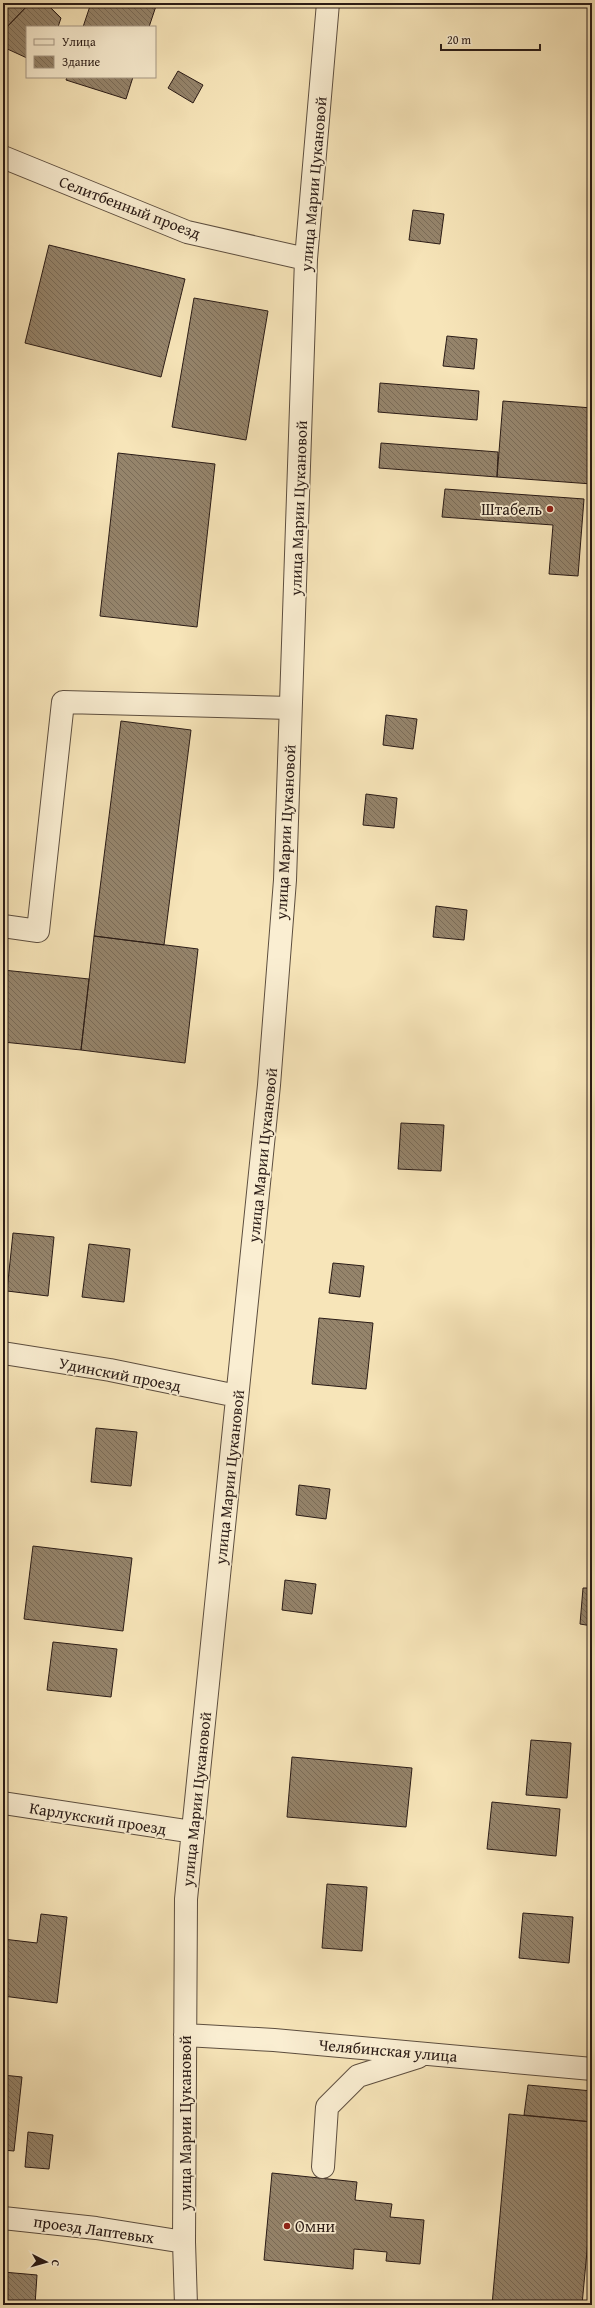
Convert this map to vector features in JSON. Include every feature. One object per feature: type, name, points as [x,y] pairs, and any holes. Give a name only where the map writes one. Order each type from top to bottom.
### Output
[{"type":"street","name":"улица Марии Цукановой","points":[[186,2305],[184,2242],[186,1899],[269,1085],[285,880],[306,260],[328,3]]},
{"type":"street","name":"Селитбенный проезд","points":[[3,157],[187,232],[306,260]]},
{"type":"street","points":[[3,926],[38,930],[63,702],[290,708]]},
{"type":"street","name":"Удинский проезд","points":[[3,1353],[110,1370],[238,1396]]},
{"type":"street","name":"Карлукский проезд","points":[[3,1804],[193,1832]]},
{"type":"street","name":"Челябинская улица","points":[[185,2035],[274,2040],[592,2070]]},
{"type":"street","points":[[323,2166],[327,2108],[358,2076],[427,2054]]},
{"type":"street","name":"проезд Лаптевых","points":[[3,2218],[96,2228],[184,2242]]},
{"type":"building","points":[[3,3],[30,3],[3,31]]},
{"type":"building","points":[[30,3],[46,3],[61,18],[58,26],[26,26],[26,58],[3,47],[3,31]]},
{"type":"building","points":[[91,3],[157,3],[149,26],[83,26]]},
{"type":"building","points":[[178,71],[203,85],[193,103],[168,88]]},
{"type":"building","points":[[67,78],[133,78],[126,99],[66,80]]},
{"type":"building","points":[[413,210],[444,214],[440,244],[409,240]]},
{"type":"building","points":[[49,245],[185,279],[161,377],[25,343]]},
{"type":"building","points":[[194,298],[268,311],[246,440],[172,427]]},
{"type":"building","points":[[447,336],[477,339],[474,369],[443,366]]},
{"type":"building","points":[[380,383],[479,391],[477,420],[378,412]]},
{"type":"building","points":[[503,401],[592,408],[592,484],[497,477]]},
{"type":"building","points":[[381,443],[498,452],[497,477],[379,468]]},
{"type":"building","points":[[118,453],[215,464],[197,627],[100,616]]},
{"type":"building","points":[[445,489],[584,499],[578,576],[549,574],[553,525],[442,517]]},
{"type":"building","points":[[386,715],[417,719],[413,749],[383,745]]},
{"type":"building","points":[[121,721],[191,730],[164,945],[94,936]]},
{"type":"building","points":[[366,794],[397,798],[394,828],[363,825]]},
{"type":"building","points":[[436,906],[467,910],[464,940],[433,937]]},
{"type":"building","points":[[94,936],[198,949],[185,1063],[81,1050]]},
{"type":"building","points":[[3,970],[89,979],[81,1050],[3,1042]]},
{"type":"building","points":[[401,1123],[444,1125],[441,1171],[398,1169]]},
{"type":"building","points":[[13,1233],[54,1237],[48,1296],[7,1291]]},
{"type":"building","points":[[89,1244],[130,1249],[124,1302],[82,1297]]},
{"type":"building","points":[[333,1263],[364,1266],[360,1297],[329,1293]]},
{"type":"building","points":[[319,1318],[373,1323],[366,1389],[312,1384]]},
{"type":"building","points":[[96,1428],[137,1432],[131,1486],[91,1482]]},
{"type":"building","points":[[299,1485],[330,1489],[326,1519],[296,1515]]},
{"type":"building","points":[[33,1546],[132,1558],[123,1631],[24,1619]]},
{"type":"building","points":[[285,1580],[316,1584],[312,1614],[282,1610]]},
{"type":"building","points":[[583,1588],[592,1588],[592,1626],[580,1624]]},
{"type":"building","points":[[53,1642],[117,1649],[111,1697],[47,1690]]},
{"type":"building","points":[[531,1740],[571,1743],[567,1798],[526,1795]]},
{"type":"building","points":[[292,1757],[412,1768],[406,1827],[287,1817]]},
{"type":"building","points":[[492,1802],[560,1809],[556,1856],[487,1849]]},
{"type":"building","points":[[327,1884],[367,1887],[362,1951],[322,1948]]},
{"type":"building","points":[[523,1913],[573,1917],[569,1963],[519,1958]]},
{"type":"building","points":[[41,1914],[67,1917],[57,2003],[3,1996],[3,1939],[37,1943]]},
{"type":"building","points":[[3,2075],[22,2077],[14,2151],[3,2150]]},
{"type":"building","points":[[528,2085],[592,2091],[592,2122],[524,2115]]},
{"type":"building","points":[[509,2114],[592,2122],[592,2197],[582,2305],[492,2305]]},
{"type":"building","points":[[28,2132],[53,2135],[49,2169],[25,2167]]},
{"type":"building","points":[[272,2173],[357,2182],[355,2200],[392,2204],[390,2217],[424,2220],[420,2264],[386,2261],[387,2252],[354,2249],[353,2269],[264,2260]]},
{"type":"building","points":[[3,2272],[37,2275],[35,2305],[3,2305]]},
{"type":"place","name":"Штабель","points":[[550,509]]},
{"type":"place","name":"Омни","points":[[287,2226]]}]
